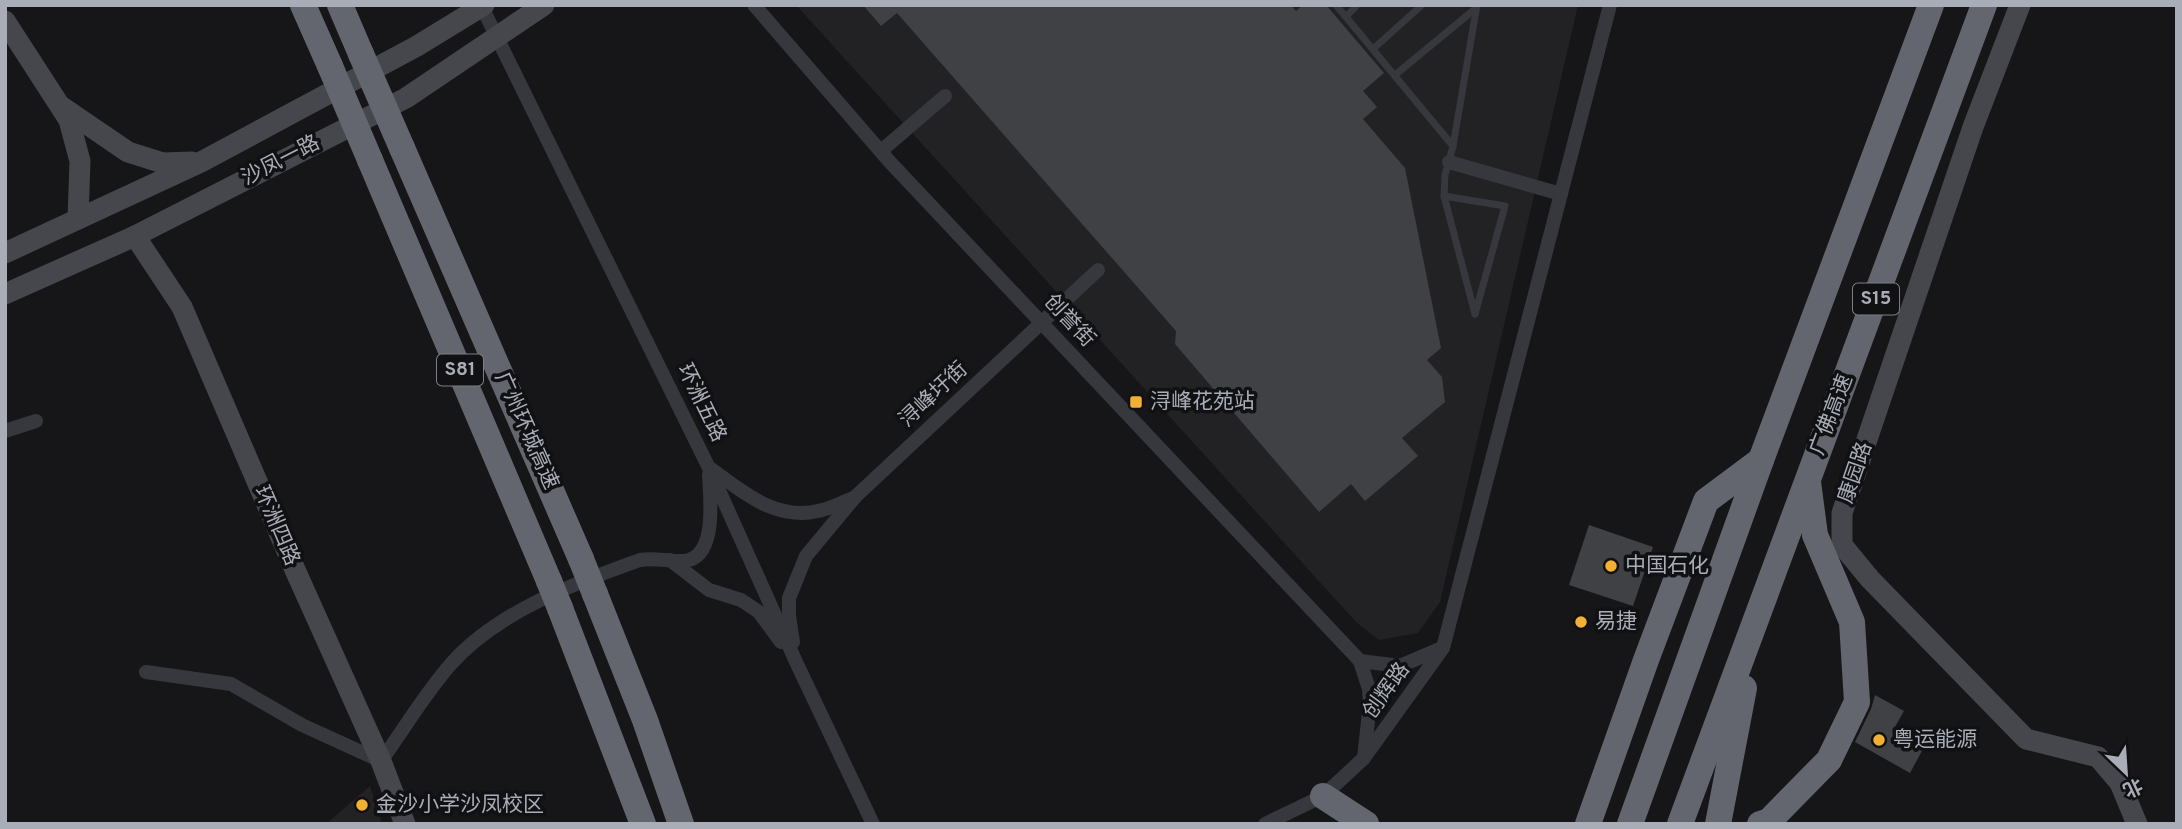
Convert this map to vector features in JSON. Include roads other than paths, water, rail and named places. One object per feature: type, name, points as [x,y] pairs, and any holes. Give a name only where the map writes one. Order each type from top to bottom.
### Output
[{"type":"highway","name":"广州环城高速","points":[[303,5],[549,581],[643,824]]},
{"type":"highway","name":"广州环城高速","points":[[340,5],[581,559],[641,707],[681,824]]},
{"type":"highway","name":"S15","points":[[1630,824],[1761,460],[1931,5]]},
{"type":"highway","name":"广佛高速","points":[[1680,824],[1984,5]]},
{"type":"highway","points":[[1588,824],[1706,500],[1761,460]]},
{"type":"highway","points":[[1760,824],[1769,821],[1829,760],[1857,702],[1852,622],[1815,535],[1807,480]]},
{"type":"highway","points":[[1718,824],[1759,612]]},
{"type":"highway","points":[[1323,796],[1366,824]]},
{"type":"street","name":"沙凤一路","points":[[5,294],[135,236],[406,98],[544,5]]},
{"type":"street","name":"创誉街","points":[[754,5],[881,151],[1360,661]]},
{"type":"street","points":[[1364,758],[1370,703],[1369,689],[1360,661],[1400,666],[1443,648],[1611,5]]},
{"type":"street","name":"康园路","points":[[2020,5],[1973,127],[1842,513],[1842,545],[1870,579],[2026,739],[2098,757],[2120,783],[2137,824]]},
{"type":"street","name":"沙凤一路","points":[[5,253],[201,162],[417,46],[482,6]]},
{"type":"street","name":"环洲五路","points":[[482,6],[709,468],[873,824]]},
{"type":"street","points":[[5,22],[62,107],[74,134],[80,161],[78,219]]},
{"type":"street","points":[[881,151],[945,96]]},
{"type":"street","points":[[62,107],[128,152],[145,159],[163,163],[201,162]]},
{"type":"street","points":[[1449,162],[1561,194]]},
{"type":"street","name":"环洲四路","points":[[135,236],[182,307],[381,761],[405,824]]},
{"type":"street","name":"浔峰圩街","points":[[855,497],[1098,270]]},
{"type":"street","points":[[5,431],[36,421]]},
{"type":"street","points":[[709,468],[751,498],[773,509],[819,511],[855,497]]},
{"type":"street","points":[[146,672],[231,684],[302,724],[381,761],[451,664],[477,639],[524,607],[627,565],[652,558],[686,561],[695,558],[706,544],[710,524],[709,468]]},
{"type":"street","points":[[797,664],[789,598],[806,556],[855,497]]},
{"type":"street","points":[[670,560],[709,590],[741,600],[759,612],[797,664]]},
{"type":"street","name":"创辉路","points":[[1265,824],[1323,796],[1364,758],[1443,648]]},
{"type":"lane","points":[[1336,5],[1453,146]]},
{"type":"lane","points":[[1346,17],[1357,5]]},
{"type":"lane","points":[[1373,50],[1422,5]]},
{"type":"lane","points":[[1395,75],[1476,7]]},
{"type":"lane","points":[[1444,196],[1505,206],[1475,314],[1444,196],[1476,7]]},
{"type":"place","name":"浔峰花苑站","points":[[1136,402]]},
{"type":"place","name":"中国石化","points":[[1611,566]]},
{"type":"place","name":"易捷","points":[[1581,622]]},
{"type":"place","name":"粤运能源","points":[[1879,740]]},
{"type":"place","name":"金沙小学沙凤校区","points":[[362,805]]}]
